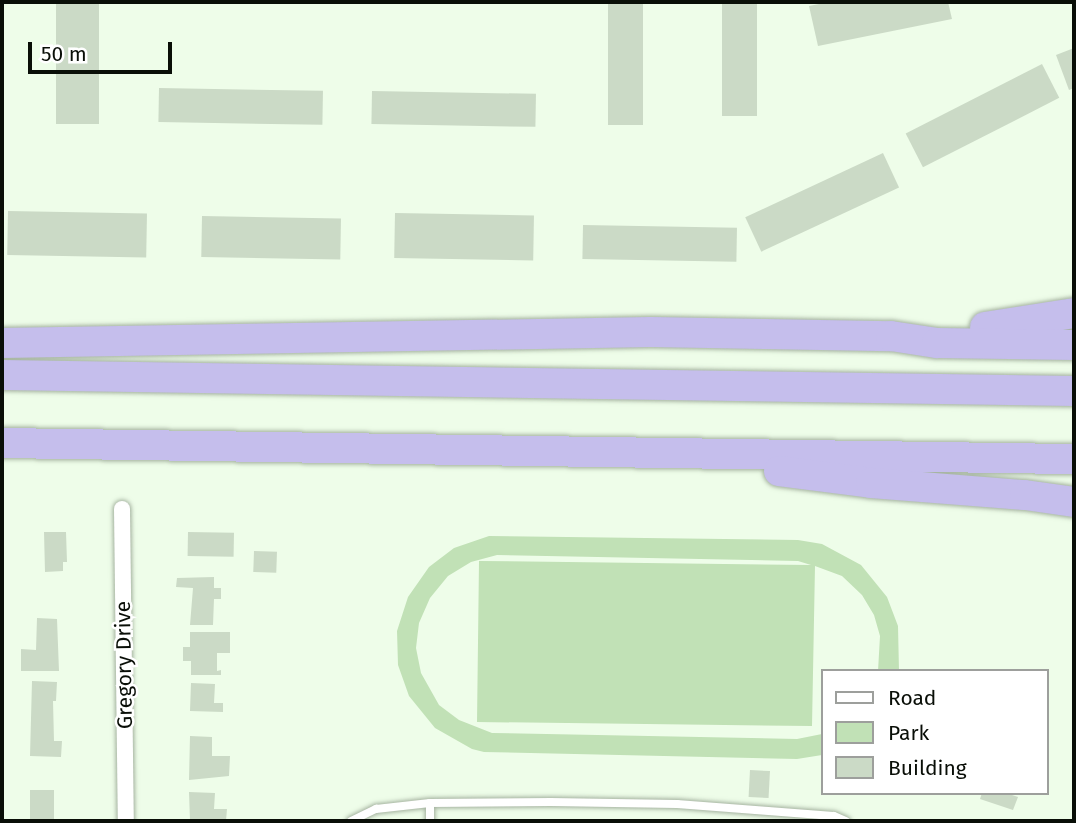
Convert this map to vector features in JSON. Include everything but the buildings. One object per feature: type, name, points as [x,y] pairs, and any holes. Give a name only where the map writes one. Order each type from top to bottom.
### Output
[{"type":"highway","points":[[891,336],[938,329],[1004,326],[1074,313]]},
{"type":"highway","points":[[2,343],[624,332],[891,336],[937,343],[1074,345]]},
{"type":"highway","points":[[2,375],[1074,391]]},
{"type":"highway","points":[[2,443],[1074,459]]},
{"type":"highway","points":[[647,453],[871,483],[1025,495],[1074,502]]},
{"type":"street","name":"Gregory Drive","points":[[122,509],[126,821]]},
{"type":"lane","points":[[430,803],[430,821]]},
{"type":"lane","points":[[351,821],[376,809],[430,803],[677,804],[834,816],[846,821]]},
{"type":"green space","points":[[489,536],[798,540],[822,544],[861,565],[887,597],[898,626],[899,669],[878,669],[880,636],[874,615],[862,595],[842,576],[815,566],[812,726],[477,722],[479,561],[811,565],[798,561],[497,555],[471,562],[448,576],[430,598],[419,623],[416,648],[421,673],[439,705],[459,720],[492,733],[797,739],[820,734],[820,755],[797,759],[484,752],[472,749],[435,728],[409,696],[398,665],[397,631],[408,597],[429,567],[454,548]]}]
